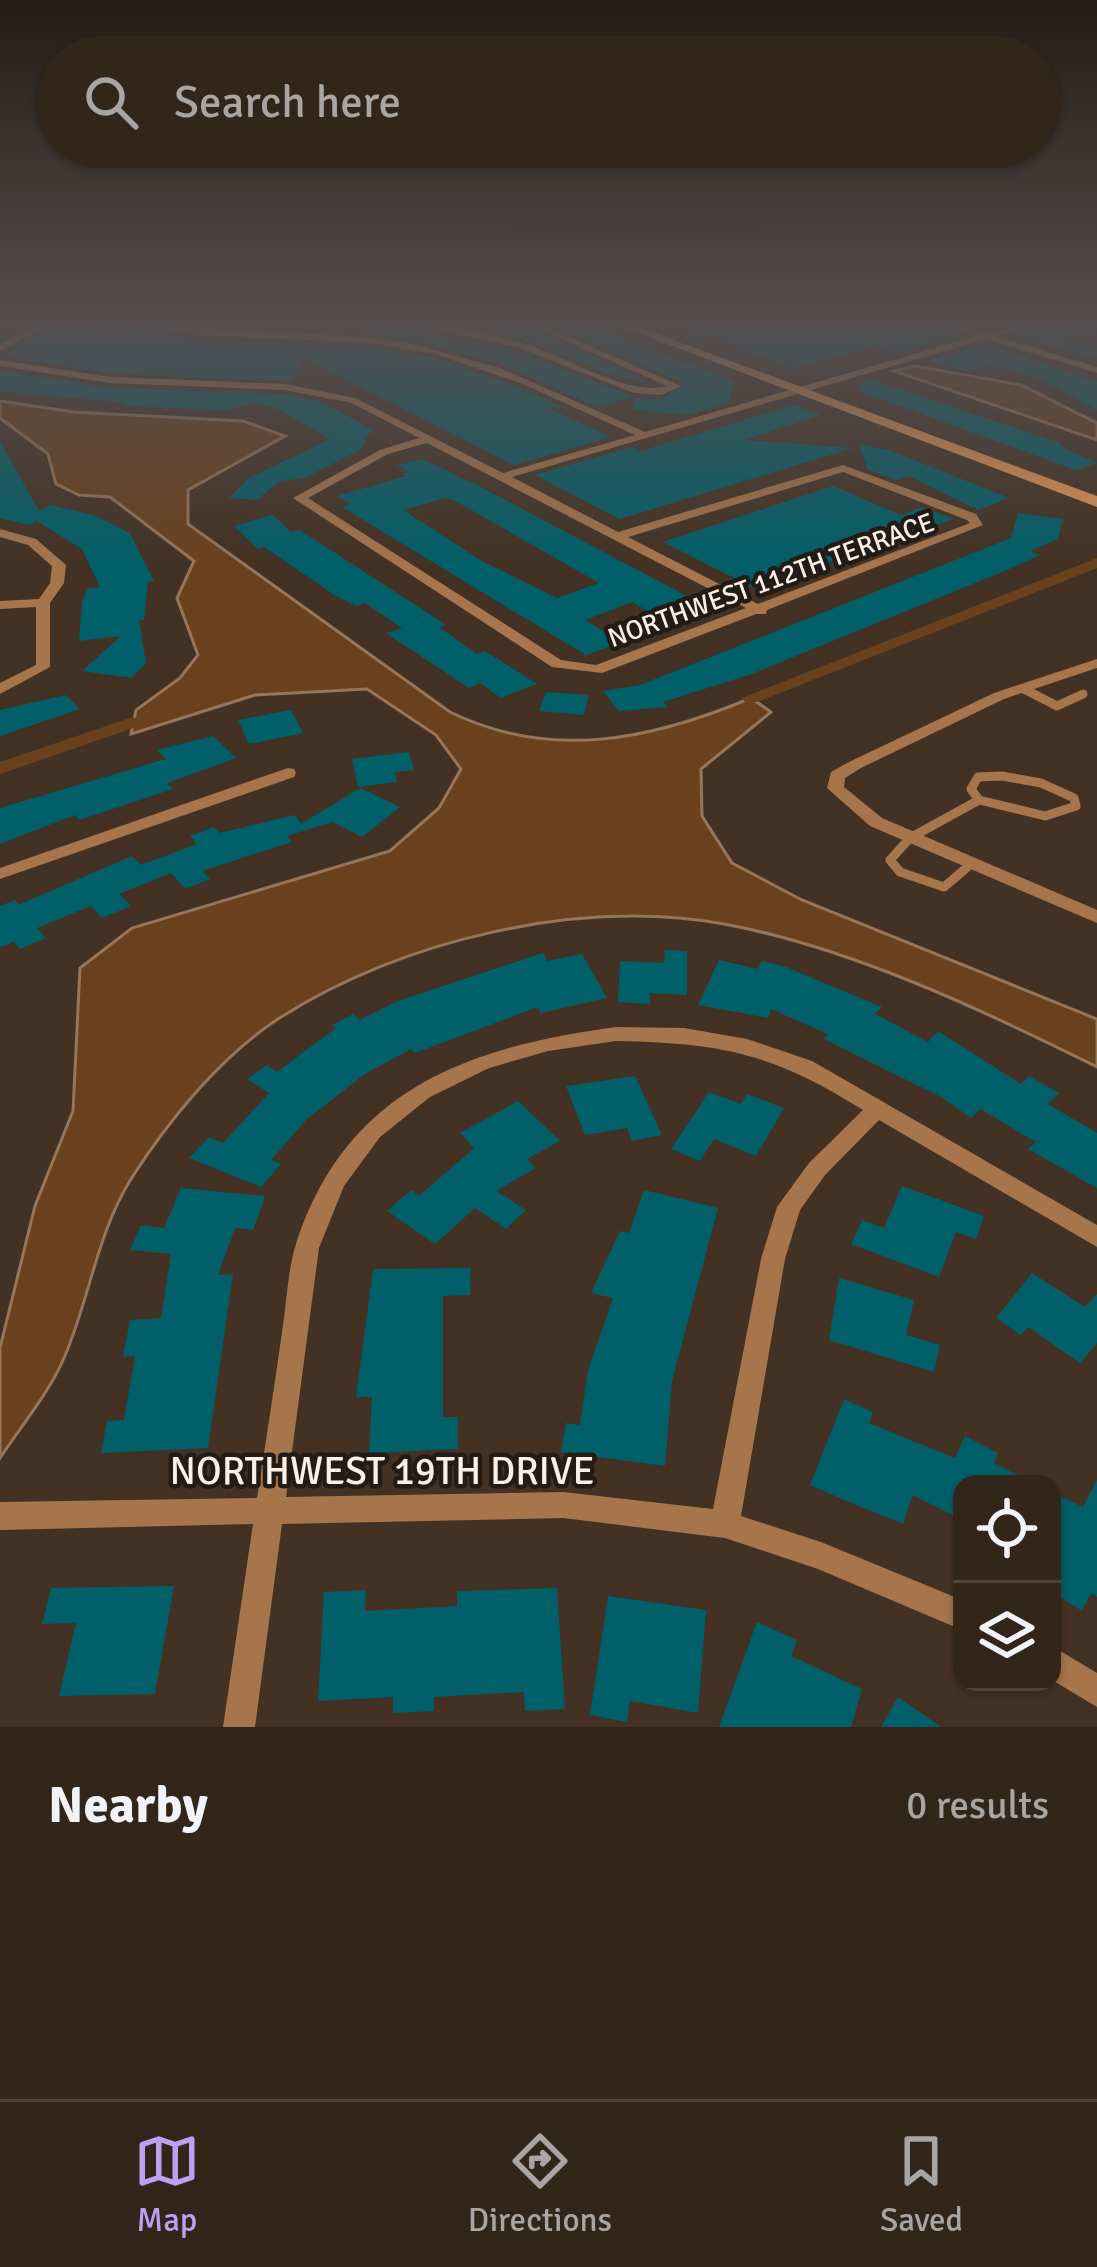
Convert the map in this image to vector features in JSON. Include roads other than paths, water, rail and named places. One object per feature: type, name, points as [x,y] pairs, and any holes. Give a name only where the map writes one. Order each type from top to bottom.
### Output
[{"type":"street","points":[[365,406],[761,611]]},
{"type":"street","points":[[579,406],[644,434]]},
{"type":"street","points":[[504,476],[741,406]]},
{"type":"street","points":[[847,406],[1097,502]]},
{"type":"street","points":[[851,406],[1097,493]]},
{"type":"street","name":"NORTHWEST 112TH TERRACE","points":[[428,439],[384,452],[299,498],[556,664],[577,671],[597,670],[761,611],[977,525],[972,517],[843,468],[619,536]]},
{"type":"street","points":[[0,533],[32,542],[59,565],[57,584],[43,604],[43,667],[0,689]]},
{"type":"street","points":[[0,605],[43,604]]},
{"type":"street","points":[[1097,663],[978,706],[837,776],[835,788],[850,805],[910,838],[1097,916]]},
{"type":"street","points":[[0,874],[288,773]]},
{"type":"street","points":[[239,1727],[308,1248],[336,1177],[383,1124],[437,1082],[500,1056],[561,1039],[680,1032],[803,1065],[1097,1237]]},
{"type":"street","points":[[725,1524],[773,1259],[789,1207],[817,1169],[877,1109]]},
{"type":"street","name":"NORTHWEST 19TH DRIVE","points":[[0,1516],[563,1505],[725,1524],[821,1556],[953,1611]]},
{"type":"street","points":[[1061,1668],[1097,1691]]},
{"type":"lane","points":[[1024,689],[1057,706],[1083,694]]},
{"type":"lane","points":[[971,864],[944,886],[900,872],[890,860],[910,838],[979,800],[1045,816],[1076,806],[1074,798],[1060,789],[993,774],[973,783],[979,800]]},
{"type":"waterway","points":[[751,698],[1097,563]]},
{"type":"waterway","points":[[0,768],[133,722]]}]
